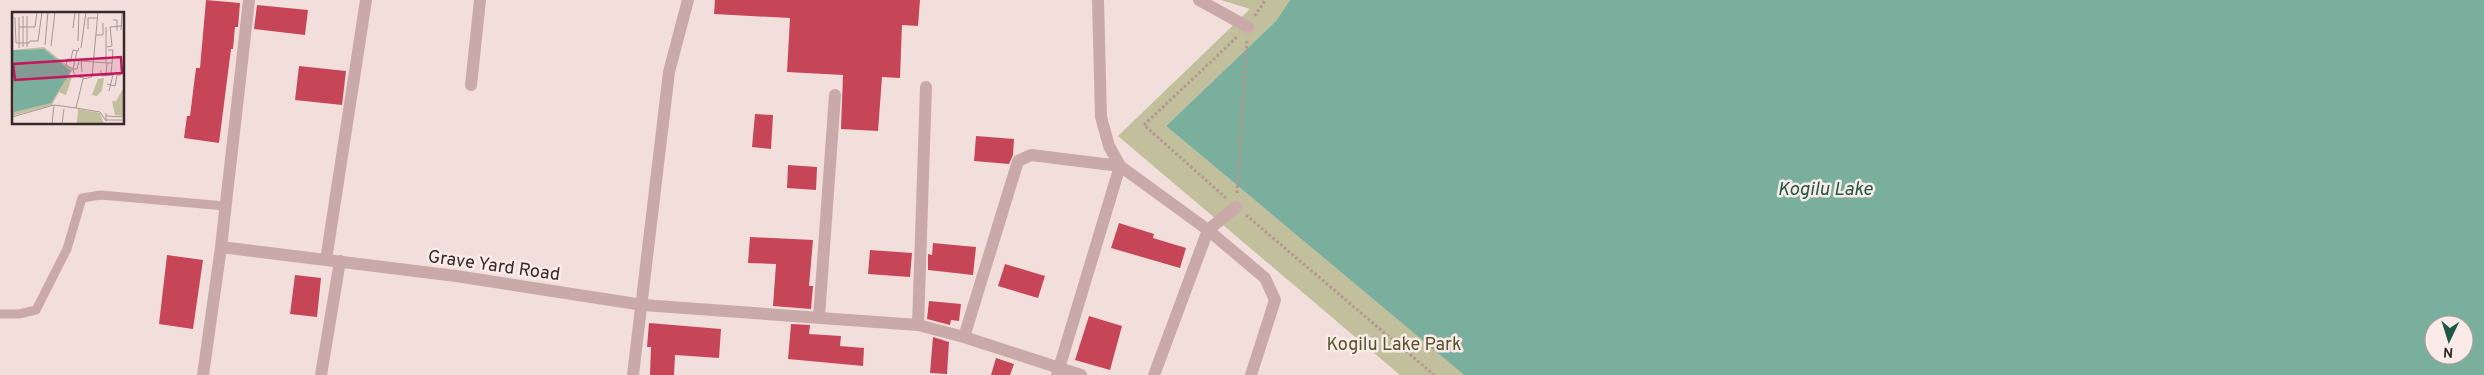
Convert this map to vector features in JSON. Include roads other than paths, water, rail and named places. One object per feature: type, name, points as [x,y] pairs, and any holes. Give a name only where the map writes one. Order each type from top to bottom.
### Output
[{"type":"street","points":[[203,375],[221,247],[250,0]]},
{"type":"street","points":[[326,260],[366,0]]},
{"type":"street","points":[[471,85],[480,0]]},
{"type":"street","points":[[634,375],[669,72],[688,0]]},
{"type":"street","points":[[1098,0],[1101,117],[1109,146],[1120,166],[1208,230],[1265,278],[1276,300],[1251,375]]},
{"type":"street","points":[[1200,0],[1248,27]]},
{"type":"street","points":[[918,325],[926,87]]},
{"type":"street","points":[[819,317],[835,95]]},
{"type":"street","points":[[964,337],[1018,161],[1031,155],[1120,166]]},
{"type":"street","points":[[1058,371],[1120,166]]},
{"type":"street","points":[[1154,375],[1208,230],[1236,207]]},
{"type":"street","name":"Grave Yard Road","points":[[221,247],[340,261],[643,305],[918,325],[964,337],[1058,371],[1082,375]]},
{"type":"street","points":[[322,375],[340,261]]},
{"type":"lane","points":[[0,314],[20,314],[36,310],[67,249],[82,198],[101,194],[225,206]]},
{"type":"water","name":"Kogilu Lake","points":[[1290,0],[2484,0],[2484,375],[1464,375],[1166,126],[1276,21]]},
{"type":"park label","name":"Kogilu Lake Park","points":[[1394,344]]}]
